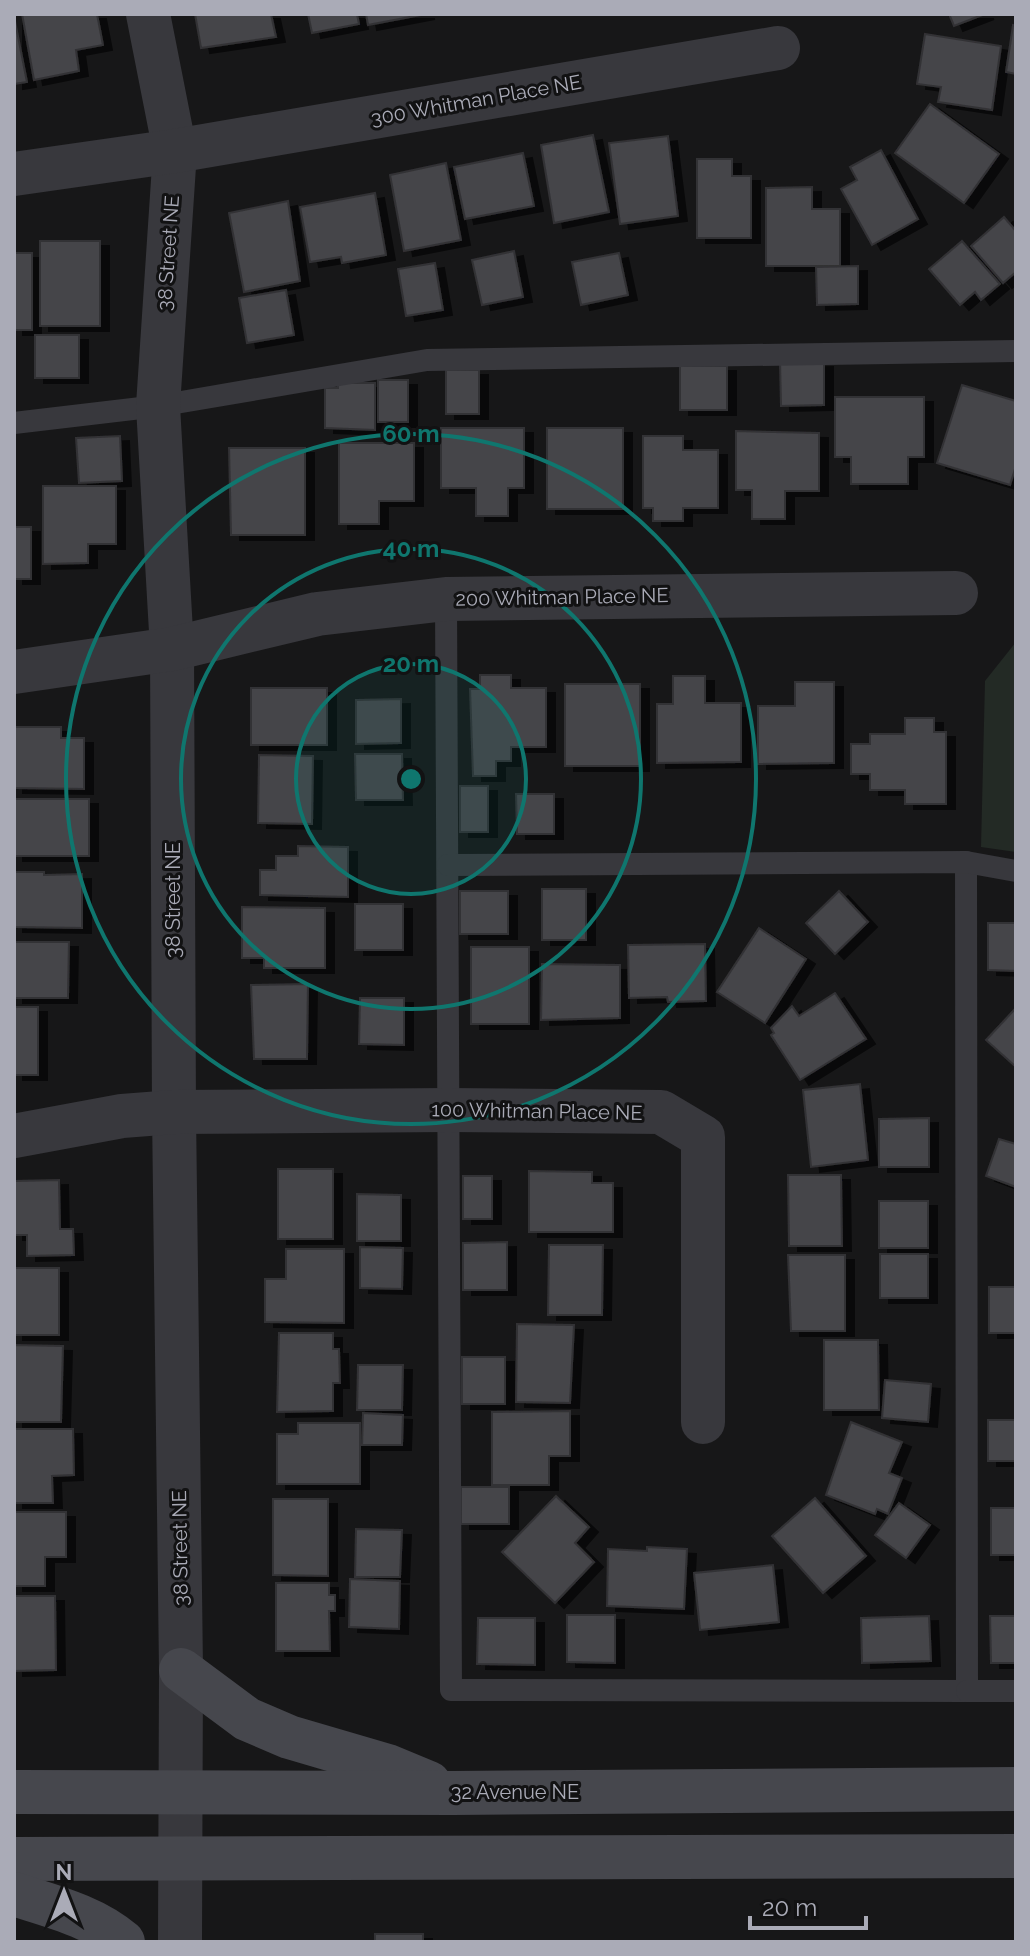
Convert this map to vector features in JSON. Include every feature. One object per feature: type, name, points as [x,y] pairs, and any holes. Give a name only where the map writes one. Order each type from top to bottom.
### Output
[{"type":"main road","points":[[181,1670],[247,1719],[289,1737],[388,1766],[453,1793]]},
{"type":"main road","name":"32 Avenue NE","points":[[14,1792],[1016,1789]]},
{"type":"main road","points":[[14,1859],[1016,1856]]},
{"type":"main road","points":[[14,1894],[67,1911],[111,1932],[123,1942]]},
{"type":"street","name":"38 Street NE","points":[[148,14],[175,151],[158,406],[172,649],[181,1670],[180,1942]]},
{"type":"street","name":"300 Whitman Place NE","points":[[14,174],[175,151],[778,48]]},
{"type":"street","name":"200 Whitman Place NE","points":[[14,672],[172,649],[317,614],[446,599],[956,593]]},
{"type":"street","name":"100 Whitman Place NE","points":[[14,1136],[122,1116],[174,1112],[661,1112],[703,1137],[703,1422]]},
{"type":"lane","points":[[14,423],[158,406],[427,360],[1016,351]]},
{"type":"lane","points":[[446,599],[451,1690],[1016,1691]]},
{"type":"lane","points":[[448,865],[966,862],[1016,871]]},
{"type":"lane","points":[[966,862],[967,1691]]},
{"type":"shaded area","points":[[1016,642],[1016,852],[981,847],[985,681]]},
{"type":"building","points":[[22,14],[97,14],[103,45],[76,50],[79,71],[34,80]]},
{"type":"building","points":[[195,14],[271,14],[276,37],[201,48]]},
{"type":"building","points":[[308,14],[357,14],[359,24],[312,33]]},
{"type":"building","points":[[366,14],[426,14],[368,25]]},
{"type":"building","points":[[949,14],[985,14],[954,26]]},
{"type":"building","points":[[14,16],[27,82],[14,84]]},
{"type":"building","points":[[1013,25],[1016,26],[1016,74],[1006,72]]},
{"type":"building","points":[[925,34],[1001,46],[992,110],[938,102],[941,87],[917,84]]},
{"type":"building","points":[[930,104],[999,154],[964,203],[895,153]]},
{"type":"building","points":[[593,135],[609,212],[554,223],[541,145]]},
{"type":"building","points":[[668,136],[678,216],[620,224],[609,143]]},
{"type":"building","points":[[881,150],[918,219],[872,245],[841,189],[857,180],[850,167]]},
{"type":"building","points":[[523,153],[534,206],[465,219],[454,167]]},
{"type":"building","points":[[697,159],[732,159],[732,176],[751,176],[751,238],[697,238]]},
{"type":"building","points":[[446,163],[461,240],[404,251],[390,175]]},
{"type":"building","points":[[812,187],[812,209],[840,209],[840,266],[766,266],[766,188]]},
{"type":"building","points":[[375,193],[386,255],[342,263],[341,257],[310,262],[300,207]]},
{"type":"building","points":[[288,201],[300,281],[244,292],[229,213]]},
{"type":"building","points":[[1004,217],[1016,231],[1016,272],[1003,283],[971,246]]},
{"type":"building","points":[[40,241],[100,241],[100,326],[40,326]]},
{"type":"building","points":[[962,241],[1000,284],[981,300],[975,292],[960,305],[929,269]]},
{"type":"building","points":[[514,251],[523,297],[482,305],[472,260]]},
{"type":"building","points":[[14,253],[32,253],[32,330],[14,330]]},
{"type":"building","points":[[619,253],[628,295],[581,305],[572,262]]},
{"type":"building","points":[[435,263],[443,310],[406,316],[398,269]]},
{"type":"building","points":[[858,266],[858,304],[817,305],[816,267]]},
{"type":"building","points":[[286,290],[294,335],[247,343],[239,298]]},
{"type":"building","points":[[35,335],[79,335],[79,378],[35,378]]},
{"type":"building","points":[[824,362],[824,405],[781,406],[780,363]]},
{"type":"building","points":[[680,366],[727,366],[727,410],[680,410]]},
{"type":"building","points":[[446,370],[479,370],[479,414],[446,414]]},
{"type":"building","points":[[378,380],[408,380],[408,422],[378,422]]},
{"type":"building","points":[[338,383],[375,383],[375,430],[325,428],[325,388],[338,388]]},
{"type":"building","points":[[962,385],[1016,401],[1016,466],[1010,485],[937,463]]},
{"type":"building","points":[[835,397],[924,397],[924,457],[908,457],[908,484],[851,484],[851,457],[835,457]]},
{"type":"building","points":[[441,428],[524,428],[524,488],[508,488],[508,516],[476,516],[476,488],[441,488]]},
{"type":"building","points":[[547,428],[623,428],[623,509],[547,509]]},
{"type":"building","points":[[736,431],[819,433],[819,491],[785,491],[785,519],[752,519],[752,490],[736,490]]},
{"type":"building","points":[[120,436],[122,481],[79,483],[76,438]]},
{"type":"building","points":[[643,436],[683,436],[683,450],[718,450],[718,508],[683,508],[683,521],[653,521],[653,508],[643,508]]},
{"type":"building","points":[[339,443],[414,443],[414,501],[379,501],[379,524],[339,524]]},
{"type":"building","points":[[229,448],[305,448],[305,535],[231,535]]},
{"type":"building","points":[[43,486],[116,486],[116,544],[88,544],[88,563],[43,564]]},
{"type":"building","points":[[14,527],[31,527],[31,579],[14,579]]},
{"type":"building","points":[[480,675],[511,675],[511,688],[546,688],[546,747],[511,747],[511,761],[496,761],[496,776],[473,776],[470,689],[480,689]]},
{"type":"building","points":[[673,676],[705,676],[705,703],[741,703],[741,762],[657,763],[657,704],[673,704]]},
{"type":"building","points":[[795,682],[834,682],[834,763],[758,764],[758,706],[795,706]]},
{"type":"building","points":[[565,684],[640,684],[640,766],[565,766]]},
{"type":"building","points":[[251,688],[327,688],[327,745],[251,745]]},
{"type":"building","points":[[401,699],[401,743],[356,744],[356,700]]},
{"type":"building","points":[[905,718],[934,718],[934,732],[946,732],[946,804],[905,804],[905,790],[870,790],[870,774],[851,774],[851,744],[870,744],[870,734],[905,734]]},
{"type":"building","points":[[14,727],[61,727],[61,738],[84,738],[84,789],[14,788]]},
{"type":"building","points":[[355,754],[402,754],[403,800],[356,800]]},
{"type":"building","points":[[259,755],[313,756],[312,824],[258,823]]},
{"type":"building","points":[[460,786],[488,786],[488,832],[460,832]]},
{"type":"building","points":[[516,794],[554,794],[554,834],[517,834]]},
{"type":"building","points":[[14,799],[89,799],[89,856],[14,856]]},
{"type":"building","points":[[298,846],[348,847],[348,897],[260,895],[260,870],[276,870],[276,856],[298,856]]},
{"type":"building","points":[[14,872],[82,874],[82,928],[14,927]]},
{"type":"building","points":[[542,889],[586,889],[586,940],[542,940]]},
{"type":"building","points":[[460,891],[508,891],[508,934],[460,934]]},
{"type":"building","points":[[839,891],[868,922],[835,954],[806,923]]},
{"type":"building","points":[[355,904],[403,904],[403,950],[355,950]]},
{"type":"building","points":[[242,907],[325,908],[325,968],[264,968],[264,958],[242,958]]},
{"type":"building","points":[[988,923],[1016,923],[1016,971],[988,970]]},
{"type":"building","points":[[759,928],[806,959],[765,1023],[717,992]]},
{"type":"building","points":[[14,942],[69,942],[68,998],[14,998]]},
{"type":"building","points":[[705,944],[706,1001],[668,1002],[667,997],[629,998],[628,945]]},
{"type":"building","points":[[471,947],[529,947],[529,1024],[471,1024]]},
{"type":"building","points":[[542,964],[620,965],[620,1018],[541,1020]]},
{"type":"building","points":[[308,984],[307,1059],[254,1059],[251,985]]},
{"type":"building","points":[[835,993],[866,1039],[800,1080],[771,1035],[774,1033],[771,1028],[792,1006],[799,1016]]},
{"type":"building","points":[[360,998],[404,998],[404,1045],[359,1044]]},
{"type":"building","points":[[14,1007],[38,1007],[38,1075],[14,1075]]},
{"type":"building","points":[[1014,1010],[1016,1012],[1016,1067],[986,1040]]},
{"type":"building","points":[[860,1084],[868,1160],[811,1167],[803,1090]]},
{"type":"building","points":[[929,1118],[929,1167],[879,1167],[879,1119]]},
{"type":"building","points":[[999,1139],[1016,1144],[1016,1187],[986,1176]]},
{"type":"building","points":[[278,1169],[333,1169],[333,1239],[278,1239]]},
{"type":"building","points":[[529,1171],[592,1172],[592,1183],[613,1183],[613,1232],[529,1232]]},
{"type":"building","points":[[788,1175],[841,1175],[842,1246],[789,1246]]},
{"type":"building","points":[[463,1176],[492,1176],[492,1219],[463,1219]]},
{"type":"building","points":[[59,1180],[60,1229],[73,1229],[74,1255],[27,1256],[27,1235],[14,1235],[14,1181]]},
{"type":"building","points":[[357,1194],[401,1195],[401,1241],[357,1241]]},
{"type":"building","points":[[879,1201],[928,1201],[928,1248],[879,1248]]},
{"type":"building","points":[[507,1242],[507,1290],[463,1290],[463,1243]]},
{"type":"building","points":[[549,1245],[603,1245],[602,1315],[548,1315]]},
{"type":"building","points":[[360,1247],[403,1248],[402,1289],[360,1288]]},
{"type":"building","points":[[286,1249],[344,1249],[344,1323],[265,1322],[265,1279],[286,1279]]},
{"type":"building","points":[[880,1254],[928,1254],[928,1298],[880,1298]]},
{"type":"building","points":[[788,1255],[845,1255],[845,1331],[791,1331]]},
{"type":"building","points":[[14,1268],[59,1268],[59,1335],[14,1335]]},
{"type":"building","points":[[989,1287],[1016,1287],[1016,1333],[989,1333]]},
{"type":"building","points":[[517,1324],[574,1325],[570,1403],[516,1402]]},
{"type":"building","points":[[279,1333],[333,1333],[333,1349],[339,1349],[340,1383],[333,1383],[333,1411],[277,1412]]},
{"type":"building","points":[[824,1340],[878,1340],[879,1410],[824,1410]]},
{"type":"building","points":[[14,1345],[63,1346],[61,1422],[14,1422]]},
{"type":"building","points":[[462,1357],[505,1357],[505,1404],[462,1404]]},
{"type":"building","points":[[358,1365],[403,1365],[402,1410],[357,1410]]},
{"type":"building","points":[[885,1380],[931,1384],[928,1422],[882,1418]]},
{"type":"building","points":[[570,1411],[570,1456],[549,1456],[549,1485],[492,1485],[492,1412]]},
{"type":"building","points":[[363,1413],[403,1415],[402,1445],[362,1445]]},
{"type":"building","points":[[988,1420],[1016,1420],[1016,1461],[988,1461]]},
{"type":"building","points":[[851,1422],[902,1442],[889,1473],[902,1478],[888,1514],[877,1509],[875,1514],[826,1495]]},
{"type":"building","points":[[298,1423],[360,1423],[360,1484],[277,1484],[277,1434],[298,1434]]},
{"type":"building","points":[[14,1429],[73,1429],[74,1475],[52,1476],[53,1503],[14,1503]]},
{"type":"building","points":[[461,1487],[509,1487],[509,1524],[461,1524]]},
{"type":"building","points":[[556,1496],[589,1527],[575,1543],[594,1562],[555,1603],[502,1552]]},
{"type":"building","points":[[815,1498],[866,1556],[823,1593],[772,1536]]},
{"type":"building","points":[[273,1499],[328,1499],[328,1576],[273,1575]]},
{"type":"building","points":[[899,1503],[930,1525],[906,1558],[875,1535]]},
{"type":"building","points":[[991,1508],[1016,1508],[1016,1555],[991,1555]]},
{"type":"building","points":[[14,1512],[66,1512],[66,1557],[45,1557],[45,1586],[14,1586]]},
{"type":"building","points":[[356,1529],[402,1530],[400,1577],[355,1577]]},
{"type":"building","points":[[647,1547],[687,1549],[684,1609],[607,1606],[608,1549],[647,1551]]},
{"type":"building","points":[[773,1565],[779,1622],[700,1630],[694,1573]]},
{"type":"building","points":[[350,1579],[400,1581],[399,1629],[349,1627]]},
{"type":"building","points":[[276,1583],[329,1583],[329,1595],[335,1595],[335,1611],[329,1611],[330,1651],[276,1651]]},
{"type":"building","points":[[14,1596],[55,1596],[56,1670],[14,1671]]},
{"type":"building","points":[[567,1615],[615,1615],[615,1663],[567,1662]]},
{"type":"building","points":[[929,1616],[931,1661],[862,1663],[861,1618]]},
{"type":"building","points":[[990,1616],[1016,1616],[1016,1663],[991,1663]]},
{"type":"building","points":[[478,1618],[535,1618],[535,1665],[477,1664]]},
{"type":"building","points":[[375,1934],[423,1934],[423,1942],[375,1942]]}]
